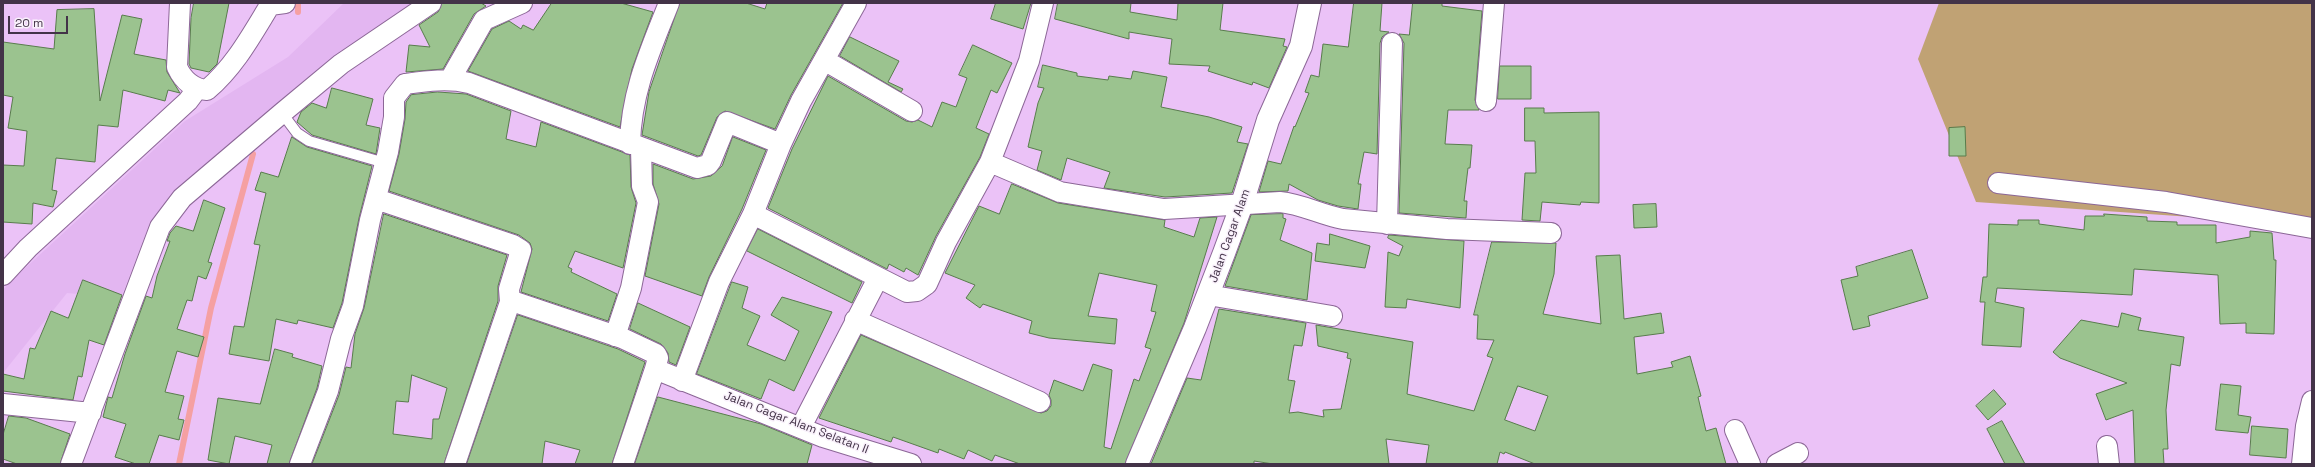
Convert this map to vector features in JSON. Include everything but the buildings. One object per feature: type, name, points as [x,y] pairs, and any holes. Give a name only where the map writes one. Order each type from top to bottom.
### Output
[{"type":"street","points":[[180,3],[177,67],[181,76],[197,89],[206,90],[224,75],[277,4]]},
{"type":"street","points":[[71,464],[163,222],[182,198],[282,112],[341,64],[431,3]]},
{"type":"street","points":[[300,464],[328,391],[341,339],[353,306],[394,118],[394,98],[406,84],[440,82],[451,78],[484,20],[522,3]]},
{"type":"street","points":[[615,336],[631,288],[648,202],[642,186],[631,121],[639,81],[669,3]]},
{"type":"street","points":[[682,381],[719,282],[753,214],[781,144],[801,101],[856,3]]},
{"type":"street","points":[[753,214],[907,292],[917,291],[927,284],[946,242],[990,162],[1028,61],[1043,3]]},
{"type":"street","name":"Jalan Cagar Alam","points":[[1136,464],[1208,295],[1242,204],[1268,120],[1301,46],[1310,3]]},
{"type":"street","points":[[1486,101],[1494,3]]},
{"type":"street","points":[[1387,224],[1392,43]]},
{"type":"street","points":[[824,60],[912,111]]},
{"type":"street","points":[[451,78],[636,147],[697,168],[703,168],[711,161],[727,122],[781,144]]},
{"type":"street","points":[[3,275],[28,248],[188,101],[197,89]]},
{"type":"street","points":[[990,162],[1060,192],[1164,209],[1210,208],[1267,202],[1297,204],[1327,216],[1387,224],[1447,229],[1551,233]]},
{"type":"street","points":[[1998,183],[2166,202],[2312,228]]},
{"type":"street","points":[[376,199],[519,249],[521,253],[509,289],[510,302],[455,464]]},
{"type":"street","points":[[801,427],[850,335],[855,320],[878,278]]},
{"type":"street","points":[[1208,295],[1332,316]]},
{"type":"street","points":[[510,302],[515,302],[615,336],[654,352],[658,358],[623,464]]},
{"type":"street","points":[[855,320],[1040,402]]},
{"type":"street","name":"Jalan Cagar Alam Selatan II","points":[[654,369],[682,381],[731,398],[823,436],[911,464]]},
{"type":"street","points":[[3,404],[91,413]]},
{"type":"street","points":[[2302,464],[2311,410]]},
{"type":"street","points":[[1735,430],[1750,464]]},
{"type":"street","points":[[1777,464],[1798,454]]},
{"type":"lane","points":[[282,112],[296,133],[309,141],[385,163]]},
{"type":"shaded area","points":[[344,3],[436,3],[305,91],[148,228],[121,298],[67,293],[3,373],[3,290],[9,283],[185,121],[288,57]]},
{"type":"shaded area","points":[[1939,3],[2312,3],[2312,233],[2249,221],[1976,202],[1918,59]]},
{"type":"waterway","points":[[298,3],[298,12]]},
{"type":"waterway","points":[[179,464],[211,308],[253,154]]}]
